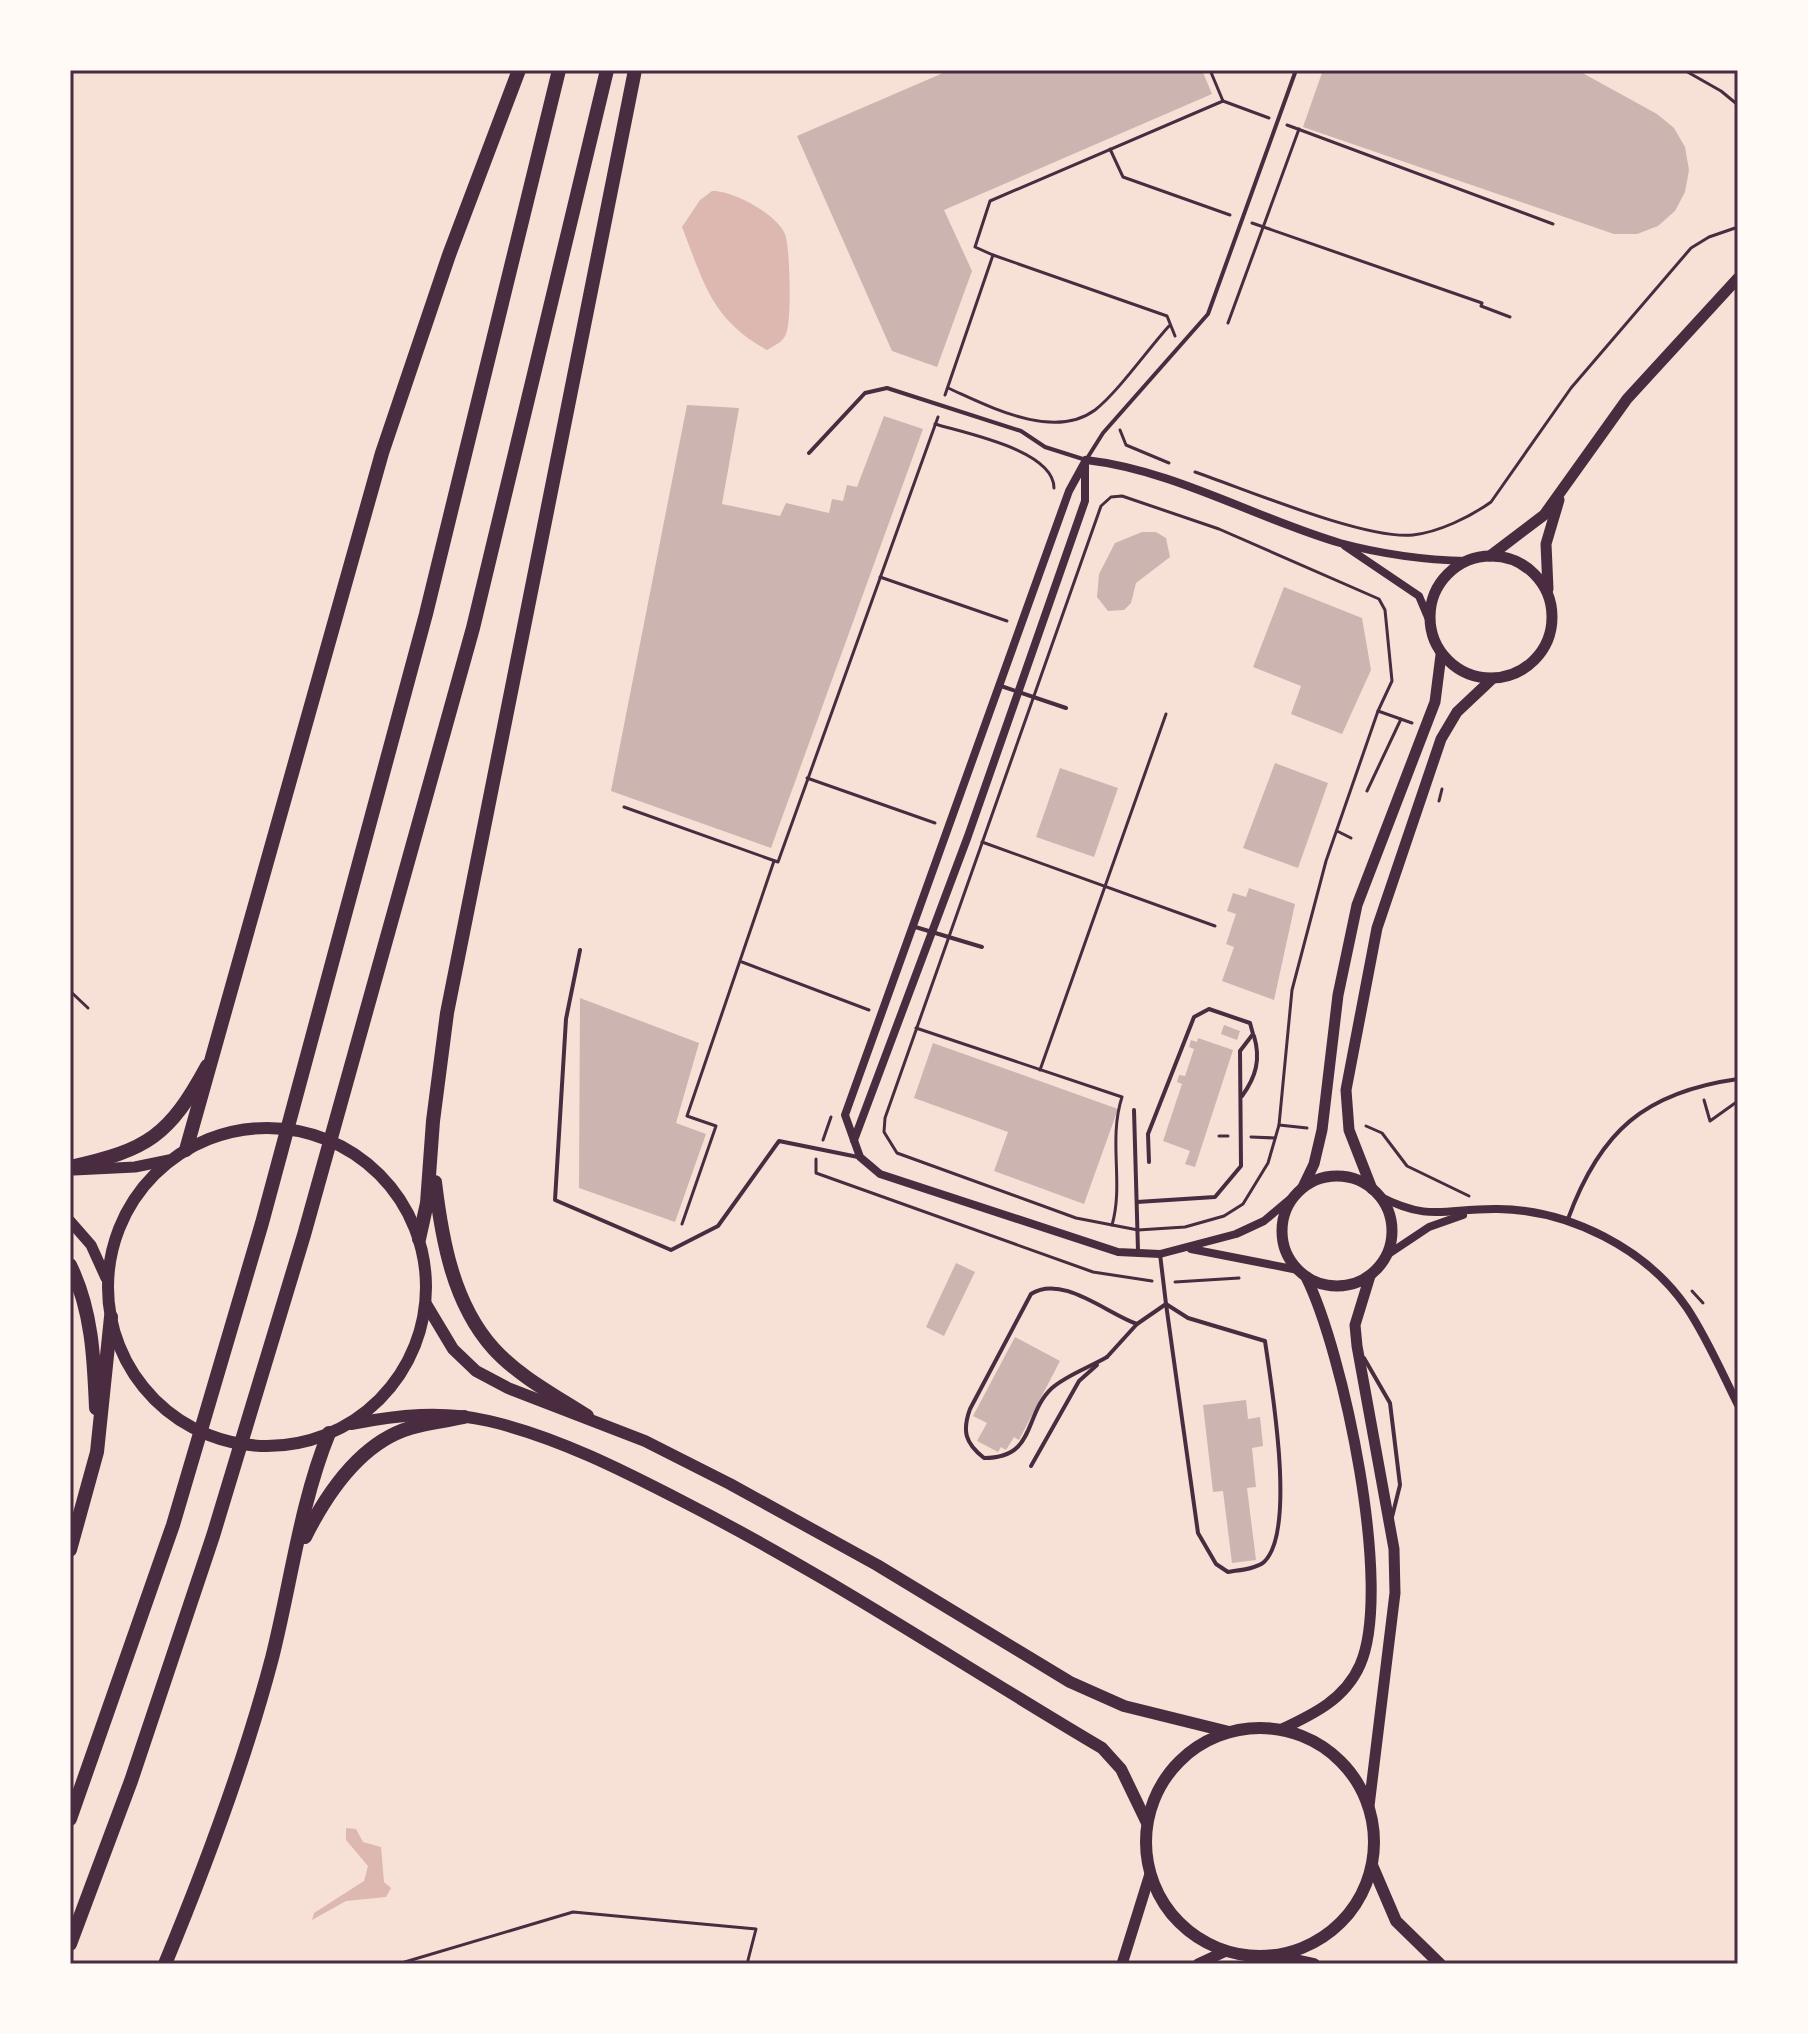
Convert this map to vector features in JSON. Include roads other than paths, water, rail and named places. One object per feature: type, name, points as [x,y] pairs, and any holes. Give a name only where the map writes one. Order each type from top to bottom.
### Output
[{"type":"highway","points":[[186,1150],[219,1044],[382,453],[449,255],[519,70]]},
{"type":"highway","points":[[70,1819],[173,1525],[262,1223],[426,614],[559,70]]},
{"type":"highway","points":[[70,1944],[131,1781],[213,1536],[304,1235],[473,628],[607,70]]},
{"type":"highway","points":[[419,1239],[427,1203],[447,1013],[635,70]]},
{"type":"highway","points":[[70,1168],[134,1150],[157,1136],[193,1093],[219,1044]]},
{"type":"highway","points":[[431,1151],[446,1249],[472,1321],[494,1350],[534,1382],[587,1416]]},
{"type":"highway","points":[[70,1265],[83,1292],[94,1352],[97,1452]]},
{"type":"highway","points":[[70,1550],[97,1452],[111,1317]]},
{"type":"highway","points":[[294,1559],[319,1509],[347,1471],[376,1445],[407,1429],[464,1417]]},
{"type":"highway","points":[[165,1964],[223,1811],[267,1675],[314,1470],[329,1433]]},
{"type":"main road","points":[[1282,1729],[1314,1714],[1339,1696],[1362,1662],[1369,1622],[1368,1549],[1347,1402],[1323,1311],[1286,1253],[1282,1232],[1285,1212],[1300,1190],[1322,1130],[1338,995],[1357,905],[1435,702],[1441,655],[1430,622],[1431,603],[1440,583],[1467,561],[1490,556],[1544,515],[1627,399],[1738,278]]},
{"type":"main road","points":[[1441,655],[1464,673],[1492,679],[1513,675],[1541,653],[1550,634],[1546,544],[1562,492]]},
{"type":"main road","points":[[1490,556],[1523,565],[1539,579],[1549,597]]},
{"type":"main road","points":[[1369,1806],[1355,1779],[1336,1756],[1310,1739],[1282,1729],[1255,1727],[1229,1732],[1199,1745],[1175,1765],[1157,1792],[1147,1823],[1146,1849],[1150,1874],[1161,1900],[1178,1922],[1200,1940],[1226,1951],[1250,1956],[1274,1955],[1308,1946],[1338,1926],[1360,1898],[1372,1865],[1374,1835],[1369,1806],[1395,1593],[1390,1523],[1355,1325],[1370,1276],[1387,1255],[1392,1231],[1386,1207],[1376,1193],[1349,1130],[1346,1090],[1377,928],[1441,739],[1457,712],[1492,679]]},
{"type":"main road","points":[[106,1278],[123,1218],[145,1185],[169,1160],[186,1150],[216,1137],[254,1128],[290,1127],[348,1148],[381,1174],[404,1206],[419,1239],[426,1304],[413,1355],[393,1387],[348,1425]]},
{"type":"main road","points":[[70,1168],[135,1167],[169,1160]]},
{"type":"main road","points":[[1300,1190],[1331,1176],[1359,1181],[1376,1193]]},
{"type":"main road","points":[[70,1221],[91,1245],[106,1278],[111,1317],[126,1363],[150,1395],[202,1434],[245,1444],[276,1445],[399,1415],[489,1421],[555,1442],[628,1473],[857,1596],[1102,1748],[1121,1769],[1147,1823]]},
{"type":"main road","points":[[1302,1274],[1338,1286],[1370,1276]]},
{"type":"main road","points":[[426,1304],[453,1349],[476,1371],[508,1388],[645,1441],[864,1558],[1070,1682],[1124,1706],[1229,1732]]},
{"type":"main road","points":[[1372,1865],[1396,1921],[1440,1964]]},
{"type":"main road","points":[[1122,1964],[1150,1874]]},
{"type":"main road","points":[[1198,1964],[1226,1951]]},
{"type":"main road","points":[[1274,1955],[1314,1964]]},
{"type":"street","points":[[1086,460],[1124,464],[1341,543],[1434,560],[1467,561]]},
{"type":"street","points":[[1086,460],[1069,491],[845,1115],[860,1157],[880,1174],[1118,1252],[1160,1254],[1190,1248],[1264,1221],[1300,1190]]},
{"type":"street","points":[[854,1140],[932,933],[1085,501],[1086,460]]},
{"type":"street","points":[[1341,543],[1419,596],[1430,622]]},
{"type":"street","points":[[1376,1193],[1404,1210],[1425,1214],[1497,1209],[1568,1219],[1630,1252],[1686,1306],[1738,1405]]},
{"type":"street","points":[[1387,1255],[1429,1227],[1471,1213]]},
{"type":"street","points":[[1190,1248],[1302,1274]]},
{"type":"lane","points":[[809,453],[865,393],[887,388],[1021,431],[1045,447],[1086,460],[1103,433],[1208,314],[1296,70]]},
{"type":"lane","points":[[1001,686],[1066,708]]},
{"type":"lane","points":[[912,926],[982,947]]},
{"type":"lane","points":[[580,950],[566,1019],[555,1200],[671,1250],[718,1226],[779,1141],[860,1157]]},
{"type":"lane","points":[[1149,1162],[1148,1134],[1194,1017],[1209,1009],[1250,1023],[1258,1050],[1254,1080],[1242,1096]]},
{"type":"lane","points":[[1137,1202],[1215,1197],[1241,1166],[1240,1051],[1253,1034]]},
{"type":"lane","points":[[1568,1219],[1585,1175],[1619,1131],[1660,1099],[1698,1085],[1738,1079]]},
{"type":"lane","points":[[1134,1110],[1138,1253]]},
{"type":"lane","points":[[1160,1254],[1166,1304],[1198,1533],[1216,1564],[1228,1572],[1247,1569],[1264,1562],[1278,1536],[1279,1437],[1265,1341],[1188,1318],[1166,1304]]},
{"type":"lane","points":[[1107,1357],[1055,1385],[1038,1408],[1021,1445],[1010,1453],[984,1458],[967,1440],[964,1426],[970,1409],[1031,1294],[1043,1287],[1060,1288],[1137,1324]]},
{"type":"lane","points":[[1031,1466],[1079,1381],[1107,1357],[1137,1324],[1166,1304]]},
{"type":"lane","points":[[1357,1346],[1390,1403],[1400,1485],[1390,1523]]}]
